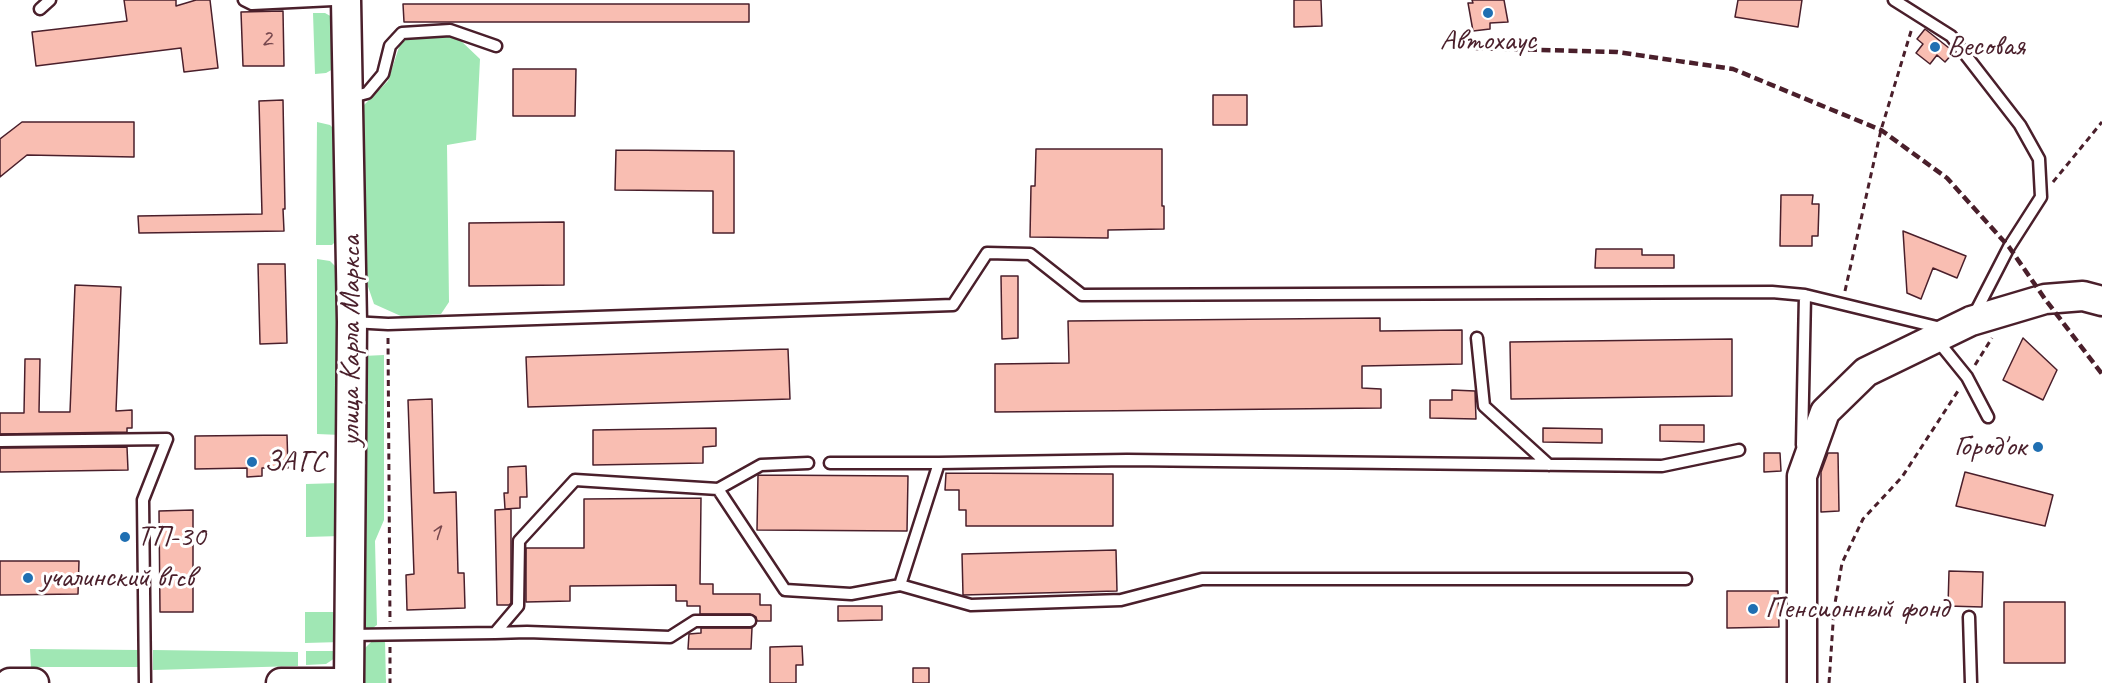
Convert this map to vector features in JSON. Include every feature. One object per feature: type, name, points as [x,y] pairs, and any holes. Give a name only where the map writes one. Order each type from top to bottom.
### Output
[{"type":"main road","name":"улица Карла Маркса","points":[[346,0],[352,322],[349,683]]},
{"type":"main road","points":[[1802,683],[1802,476],[1825,412],[1866,372],[1952,330],[2045,299],[2083,296],[2102,301]]},
{"type":"main road","points":[[10,683],[34,683]]},
{"type":"main road","points":[[281,683],[349,683]]},
{"type":"lane","points":[[40,9],[50,0]]},
{"type":"lane","points":[[244,0],[252,4],[333,0]]},
{"type":"lane","points":[[1894,0],[1951,36],[2020,125],[2039,159],[2041,197],[1952,330]]},
{"type":"lane","points":[[348,98],[367,93],[383,74],[390,46],[402,33],[450,30],[496,46]]},
{"type":"lane","points":[[352,322],[388,324],[953,305],[987,253],[1030,254],[1082,295],[1761,292],[1805,295],[1952,330]]},
{"type":"lane","points":[[1802,476],[1805,295]]},
{"type":"lane","points":[[1952,330],[1967,376],[1988,417]]},
{"type":"lane","points":[[1477,338],[1484,406],[1549,465]]},
{"type":"lane","points":[[0,441],[167,439],[143,500],[146,683]]},
{"type":"lane","points":[[830,463],[1127,460],[1662,465],[1739,450]]},
{"type":"lane","points":[[900,585],[939,463]]},
{"type":"lane","points":[[495,633],[518,606],[519,540],[575,480],[718,489],[761,465],[808,464]]},
{"type":"lane","points":[[718,489],[785,590],[851,594],[900,585],[971,605],[1121,600],[1202,579],[1686,579]]},
{"type":"lane","points":[[1969,617],[1971,683]]},
{"type":"lane","points":[[350,635],[527,632],[670,637],[695,621],[750,621]]},
{"type":"path","points":[[1842,304],[1881,130],[1916,16]]},
{"type":"path","points":[[2041,197],[2102,122]]},
{"type":"path","points":[[1829,683],[1834,609],[1842,563],[1863,519],[1902,477],[2000,326],[2006,311]]},
{"type":"path","points":[[388,324],[390,683]]},
{"type":"path","points":[[1817,622],[1834,609]]},
{"type":"green space","points":[[313,13],[325,13],[334,18],[335,68],[326,73],[315,74]]},
{"type":"green space","points":[[411,35],[444,35],[459,39],[480,59],[476,140],[447,145],[449,302],[441,314],[403,317],[374,304],[363,272],[360,109],[388,81],[401,41]]},
{"type":"green space","points":[[317,122],[330,125],[338,133],[338,239],[332,245],[316,245]]},
{"type":"green space","points":[[317,259],[330,261],[338,269],[341,435],[317,434]]},
{"type":"green space","points":[[384,355],[384,520],[375,541],[377,625],[370,630],[365,627],[363,356]]},
{"type":"green space","points":[[340,483],[341,536],[306,537],[306,484]]},
{"type":"green space","points":[[305,612],[340,612],[341,642],[305,643]]},
{"type":"green space","points":[[373,640],[385,640],[386,683],[364,683],[364,649]]},
{"type":"green space","points":[[30,649],[139,650],[139,667],[31,667]]},
{"type":"green space","points":[[153,650],[298,652],[298,666],[153,670]]},
{"type":"green space","points":[[306,651],[337,651],[335,658],[326,664],[306,665]]},
{"type":"building","points":[[124,0],[176,0],[176,6],[196,0],[210,0],[218,68],[184,72],[181,48],[36,66],[32,32],[127,21]]},
{"type":"building","points":[[1294,0],[1321,0],[1322,26],[1294,27]]},
{"type":"building","name":"Автохаус","points":[[1472,0],[1504,0],[1508,22],[1490,23],[1490,29],[1473,31],[1468,3],[1473,3]]},
{"type":"building","points":[[1738,0],[1802,0],[1798,27],[1735,17]]},
{"type":"building","points":[[403,4],[749,4],[749,22],[404,22]]},
{"type":"building","points":[[283,11],[284,66],[243,66],[241,12]]},
{"type":"building","name":"Весовая","points":[[1925,29],[1954,52],[1945,62],[1937,55],[1930,64],[1916,53],[1923,44],[1917,39]]},
{"type":"building","points":[[513,69],[576,69],[575,116],[513,116]]},
{"type":"building","points":[[1213,95],[1247,95],[1247,125],[1213,125]]},
{"type":"building","points":[[283,100],[284,231],[139,233],[138,216],[262,214],[259,101]]},
{"type":"building","points":[[22,122],[134,122],[134,157],[27,155],[0,177],[0,139]]},
{"type":"building","points":[[1036,149],[1162,149],[1164,229],[1108,230],[1108,238],[1030,237],[1031,186],[1035,186]]},
{"type":"building","points":[[616,150],[734,151],[734,233],[713,233],[713,191],[615,190]]},
{"type":"building","points":[[1781,195],[1813,195],[1812,204],[1819,204],[1818,236],[1812,236],[1812,246],[1780,246]]},
{"type":"building","points":[[564,222],[564,285],[469,286],[469,223]]},
{"type":"building","points":[[1903,231],[1966,256],[1957,278],[1933,268],[1921,299],[1907,293]]},
{"type":"building","points":[[1596,249],[1642,249],[1642,255],[1674,255],[1674,268],[1595,268]]},
{"type":"building","points":[[258,264],[285,264],[287,343],[260,344]]},
{"type":"building","points":[[1001,276],[1018,276],[1018,338],[1002,339]]},
{"type":"building","points":[[75,285],[121,287],[116,411],[132,410],[132,428],[127,428],[127,432],[0,434],[0,413],[24,413],[25,359],[40,359],[39,412],[70,412]]},
{"type":"building","points":[[1380,318],[1380,331],[1462,330],[1462,364],[1362,366],[1362,388],[1381,389],[1381,408],[995,412],[995,364],[1069,363],[1068,321]]},
{"type":"building","points":[[2023,338],[2057,370],[2043,400],[2003,380]]},
{"type":"building","points":[[1732,339],[1732,396],[1511,399],[1510,342]]},
{"type":"building","points":[[788,349],[790,399],[528,407],[526,357]]},
{"type":"building","points":[[1452,390],[1475,391],[1476,419],[1430,418],[1430,400],[1452,400]]},
{"type":"building","points":[[432,399],[434,493],[456,492],[458,573],[464,573],[465,608],[407,610],[406,575],[414,574],[408,400]]},
{"type":"building","points":[[1660,425],[1704,425],[1704,442],[1660,441]]},
{"type":"building","points":[[716,428],[716,446],[703,447],[703,463],[593,465],[593,430]]},
{"type":"building","points":[[1543,428],[1602,429],[1602,443],[1543,442]]},
{"type":"building","points":[[287,435],[288,468],[262,468],[262,476],[247,477],[247,468],[195,469],[195,436]]},
{"type":"building","points":[[127,447],[128,470],[0,472],[0,448]]},
{"type":"building","points":[[1764,453],[1780,453],[1781,471],[1764,472]]},
{"type":"building","points":[[1828,453],[1838,453],[1839,511],[1821,512],[1821,472]]},
{"type":"building","points":[[526,466],[527,497],[520,497],[520,508],[505,509],[504,493],[508,493],[508,467]]},
{"type":"building","points":[[1965,472],[2053,495],[2045,526],[1956,506]]},
{"type":"building","points":[[946,473],[1113,474],[1113,526],[966,526],[966,510],[959,510],[959,490],[945,490]]},
{"type":"building","points":[[758,475],[908,476],[907,531],[757,530]]},
{"type":"building","points":[[701,498],[700,584],[713,584],[713,594],[760,594],[760,605],[771,605],[771,621],[757,621],[756,617],[750,614],[700,614],[700,606],[687,606],[687,601],[676,601],[676,585],[570,586],[570,601],[526,602],[526,548],[584,548],[584,499]]},
{"type":"building","points":[[511,509],[511,603],[497,605],[495,510]]},
{"type":"building","points":[[193,510],[193,612],[160,612],[159,511]]},
{"type":"building","points":[[1116,550],[1117,591],[963,595],[962,554]]},
{"type":"building","name":"учалинский вгсв","points":[[0,561],[79,561],[78,594],[0,595]]},
{"type":"building","points":[[1949,571],[1983,572],[1982,607],[1948,606]]},
{"type":"building","name":"Пенсионный фонд","points":[[1727,591],[1778,591],[1779,627],[1727,628]]},
{"type":"building","points":[[2004,602],[2065,602],[2065,663],[2004,663]]},
{"type":"building","points":[[838,606],[882,606],[882,620],[838,621]]},
{"type":"building","points":[[701,628],[752,628],[751,649],[688,649],[689,634],[701,633]]},
{"type":"building","points":[[802,646],[803,665],[796,665],[796,683],[770,683],[770,647]]},
{"type":"building","points":[[913,668],[929,668],[929,683],[913,683]]},
{"type":"railway","points":[[1474,48],[1617,52],[1733,69],[1881,130],[1947,178],[2009,247],[2102,374]]},
{"type":"place","name":"Автохаус","points":[[1488,13]]},
{"type":"place","name":"Весовая","points":[[1935,47]]},
{"type":"place","name":"Город'ок","points":[[2038,447]]},
{"type":"place","name":"ЗАГС","points":[[252,462]]},
{"type":"place","name":"ТП-30","points":[[125,537]]},
{"type":"place","name":"учалинский вгсв","points":[[28,578]]},
{"type":"place","name":"Пенсионный фонд","points":[[1753,609]]}]
